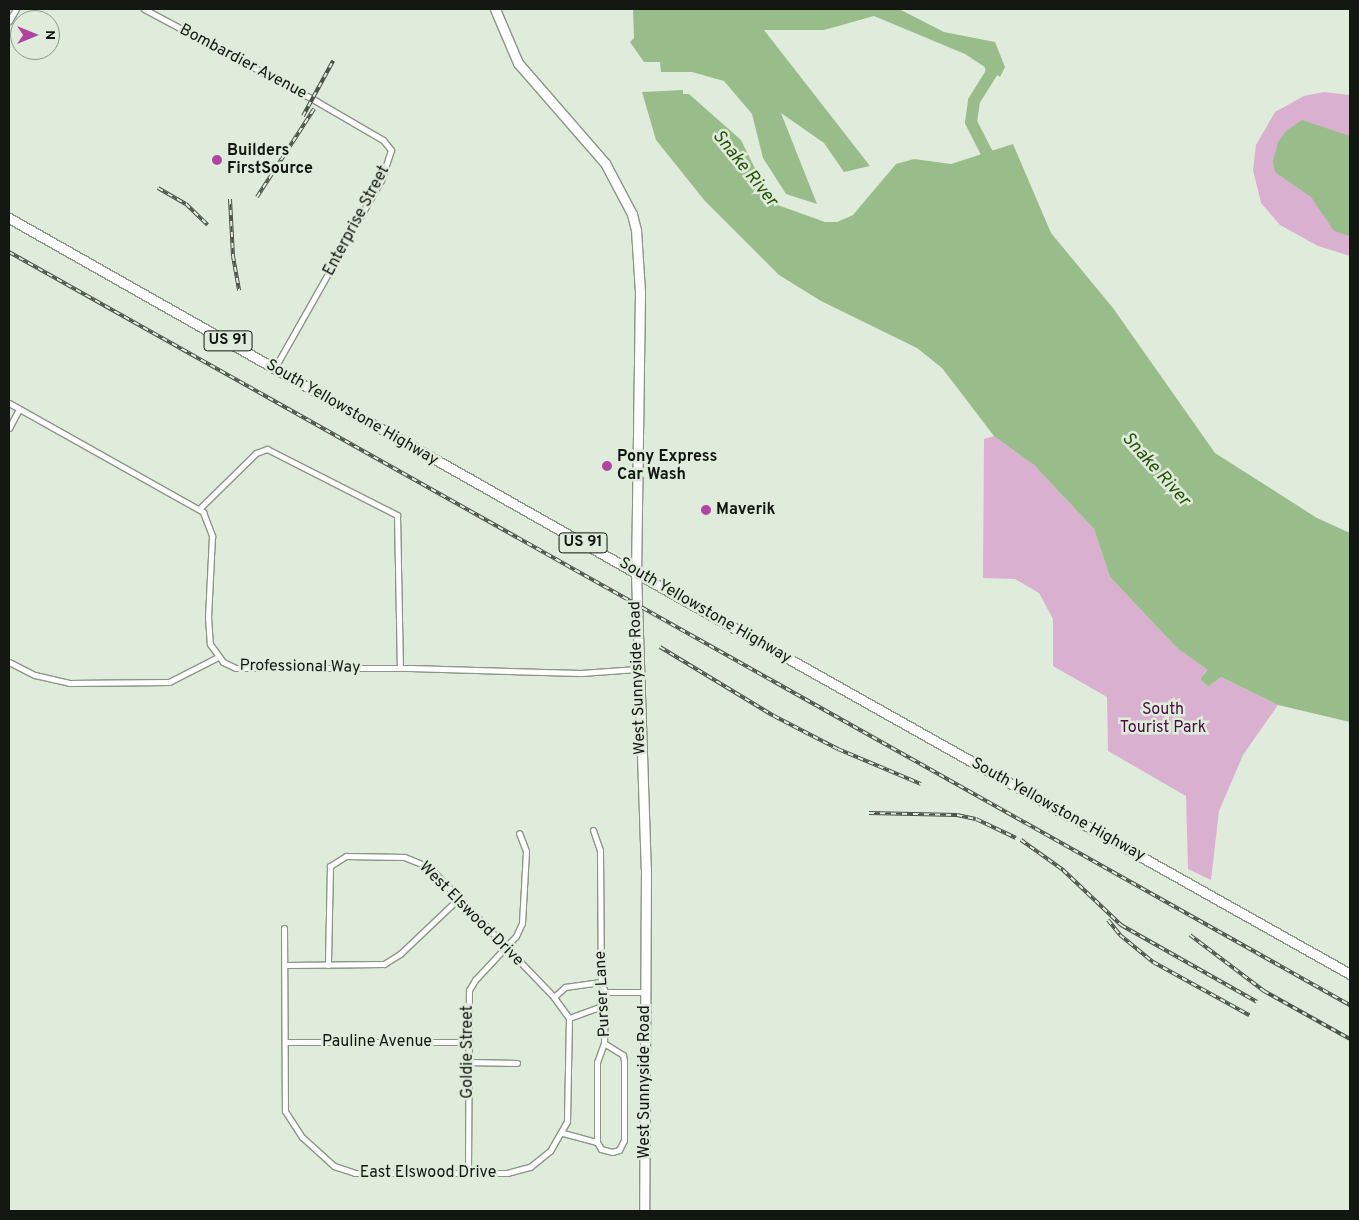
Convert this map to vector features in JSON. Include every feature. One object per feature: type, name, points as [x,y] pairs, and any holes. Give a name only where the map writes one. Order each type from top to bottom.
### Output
[{"type":"main road","name":"West Sunnyside Road","points":[[495,9],[518,63],[605,163],[632,214],[636,230],[640,292],[636,573],[637,669],[646,870],[644,1211]]},
{"type":"main road","name":"South Yellowstone Highway","points":[[9,218],[1350,974]]},
{"type":"street","points":[[9,21],[16,9]]},
{"type":"street","name":"Bombardier Avenue","points":[[144,9],[316,101]]},
{"type":"street","name":"Enterprise Street","points":[[274,369],[322,288],[392,155],[390,147],[383,140],[316,101]]},
{"type":"street","points":[[9,403],[199,509],[256,453],[267,449],[397,515],[400,668]]},
{"type":"street","points":[[9,428],[20,409]]},
{"type":"street","name":"Professional Way","points":[[199,509],[207,518],[212,536],[208,630],[218,658],[236,668],[400,668],[581,673],[637,669]]},
{"type":"street","points":[[9,662],[35,674],[69,683],[169,682],[218,658]]},
{"type":"street","name":"Purser Lane","points":[[593,830],[600,850],[601,982],[605,992],[604,1043],[623,1055],[624,1061],[624,1140],[619,1150],[612,1152],[601,1149],[597,1142]]},
{"type":"street","name":"Goldie Street","points":[[468,1172],[469,990],[516,936],[525,911],[526,851],[519,833]]},
{"type":"street","name":"West Elswood Drive","points":[[328,964],[328,874],[330,866],[337,859],[346,856],[414,858],[429,867],[554,997]]},
{"type":"street","points":[[285,964],[384,964],[400,954],[459,898]]},
{"type":"street","name":"East Elswood Drive","points":[[284,928],[285,1111],[302,1137],[334,1166],[355,1173],[519,1172],[550,1151],[563,1132],[568,1112],[568,1018]]},
{"type":"street","points":[[601,982],[565,987],[554,997],[568,1018],[599,1006],[605,992],[645,992]]},
{"type":"street","name":"Pauline Avenue","points":[[285,1042],[468,1042]]},
{"type":"street","points":[[563,1132],[597,1142],[597,1062],[604,1043]]},
{"type":"street","points":[[468,1062],[516,1063]]},
{"type":"green space","points":[[1324,92],[1350,95],[1350,256],[1318,246],[1280,225],[1261,203],[1253,170],[1256,145],[1275,112],[1304,96]]},
{"type":"green space","name":"South Tourist Park","points":[[994,436],[1034,465],[1094,529],[1110,577],[1177,648],[1209,670],[1200,679],[1208,687],[1221,677],[1278,705],[1243,755],[1219,811],[1211,880],[1188,869],[1186,796],[1108,751],[1107,697],[1053,666],[1053,619],[1039,593],[1015,579],[983,578],[984,439]]},
{"type":"water","points":[[633,9],[899,9],[944,32],[995,42],[1005,67],[1000,77],[965,54],[874,16],[824,30],[764,30],[870,166],[844,172],[824,143],[781,113],[817,204],[786,194],[763,158],[752,114],[724,81],[692,72],[661,72],[660,62],[644,62],[630,42],[634,38]]},
{"type":"water","points":[[683,90],[683,94],[689,94],[741,140],[772,203],[825,222],[837,222],[853,215],[896,164],[914,159],[951,164],[1013,144],[1051,233],[1113,308],[1215,453],[1317,518],[1350,533],[1350,722],[1278,705],[1221,677],[1208,687],[1200,679],[1208,670],[1177,648],[1110,577],[1094,529],[1034,465],[994,436],[942,368],[917,348],[821,301],[779,275],[705,201],[656,140],[642,92]]},
{"type":"water","points":[[1302,120],[1350,136],[1350,236],[1334,231],[1311,197],[1275,172],[1273,161],[1278,142],[1286,131]]},
{"type":"waterway","name":"Snake River","points":[[988,55],[992,72],[974,101],[971,122],[987,153],[990,168]]},
{"type":"railway","points":[[303,116],[333,61]]},
{"type":"railway","points":[[257,197],[314,109]]},
{"type":"railway","points":[[158,188],[186,204],[208,225]]},
{"type":"railway","points":[[230,199],[233,256],[239,290]]},
{"type":"railway","points":[[9,252],[1350,1005]]},
{"type":"railway","points":[[660,647],[774,716],[838,749],[921,784]]},
{"type":"railway","points":[[869,813],[957,815],[976,819],[1016,838]]},
{"type":"railway","points":[[1021,840],[1063,870],[1121,925],[1257,1002]]},
{"type":"railway","points":[[1108,920],[1120,935],[1153,962],[1249,1015]]},
{"type":"railway","points":[[1190,935],[1264,991],[1350,1039]]},
{"type":"place","name":"Builders FirstSource","points":[[217,160]]},
{"type":"place","name":"Pony Express Car Wash","points":[[607,466]]},
{"type":"place","name":"Maverik","points":[[706,510]]}]
